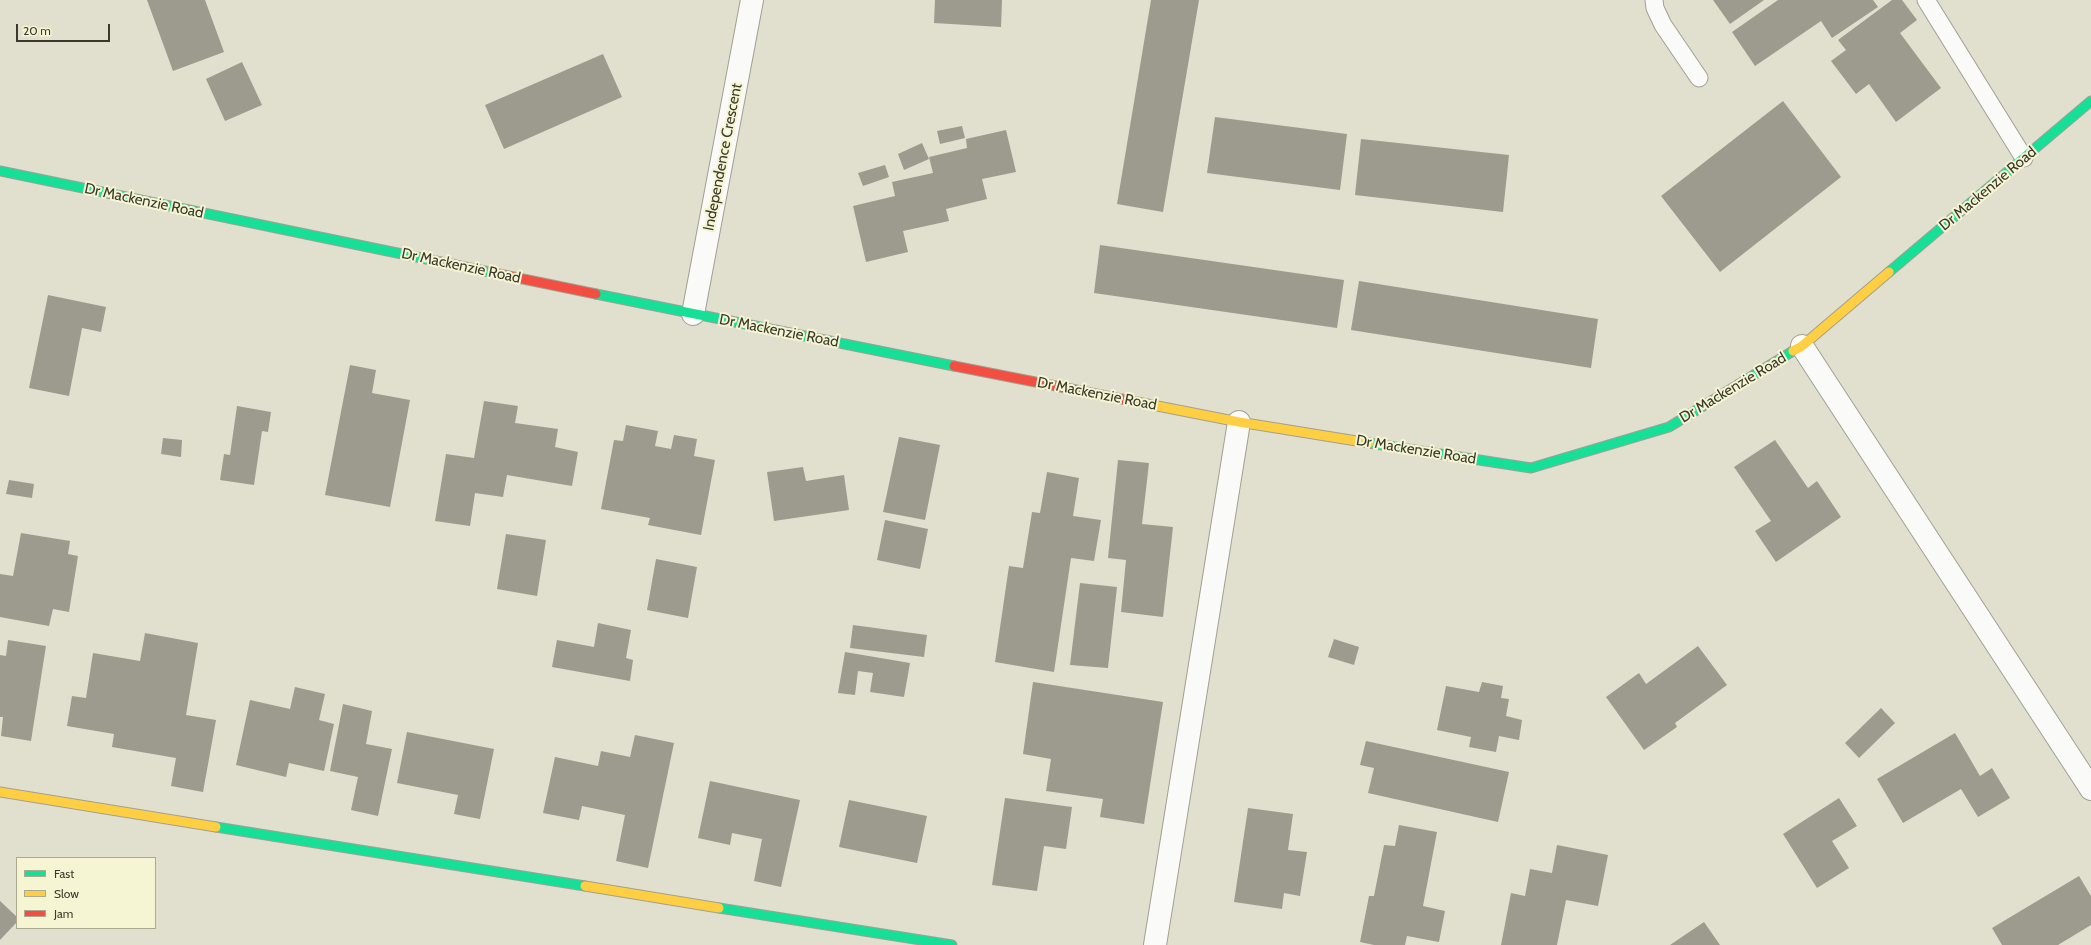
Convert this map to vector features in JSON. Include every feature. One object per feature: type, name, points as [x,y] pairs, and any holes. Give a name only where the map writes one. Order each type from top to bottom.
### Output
[{"type":"street","name":"Independence Crescent","points":[[694,314],[752,0]]},
{"type":"street","name":"Dr Mackenzie Road","points":[[0,171],[694,314],[1239,422],[1531,468],[1670,427],[1802,346],[2091,101]]},
{"type":"street","points":[[1802,346],[2091,789]]},
{"type":"street","points":[[1155,945],[1239,422]]},
{"type":"street","points":[[0,792],[952,945]]},
{"type":"lane","points":[[1654,0],[1655,8],[1663,25],[1699,78]]},
{"type":"lane","points":[[1926,0],[2024,158]]},
{"type":"building","points":[[147,0],[205,0],[224,52],[173,71]]},
{"type":"building","points":[[935,0],[1002,0],[1001,27],[934,23]]},
{"type":"building","points":[[1151,0],[1199,0],[1163,212],[1117,204]]},
{"type":"building","points":[[1713,0],[1764,0],[1730,24]]},
{"type":"building","points":[[1778,0],[1873,0],[1878,7],[1832,38],[1821,21],[1755,66],[1732,32]]},
{"type":"building","points":[[1892,0],[1902,0],[1917,20],[1900,33],[1941,88],[1896,122],[1869,84],[1856,94],[1831,61],[1846,50],[1838,40]]},
{"type":"building","points":[[603,54],[622,97],[504,149],[485,105]]},
{"type":"building","points":[[242,62],[262,105],[225,121],[206,79]]},
{"type":"building","points":[[1783,101],[1841,177],[1720,272],[1661,196]]},
{"type":"building","points":[[1215,117],[1347,134],[1340,190],[1207,173]]},
{"type":"building","points":[[962,126],[965,138],[940,144],[937,131]]},
{"type":"building","points":[[1006,130],[1016,172],[982,179],[987,199],[946,209],[949,221],[903,231],[908,252],[866,262],[853,206],[895,196],[892,182],[933,173],[929,157],[967,148],[966,139]]},
{"type":"building","points":[[1361,139],[1509,155],[1503,212],[1355,195]]},
{"type":"building","points":[[922,143],[929,159],[904,170],[898,154]]},
{"type":"building","points":[[885,165],[889,177],[863,186],[858,173]]},
{"type":"building","points":[[1100,245],[1344,280],[1337,328],[1094,293]]},
{"type":"building","points":[[1359,281],[1598,319],[1591,368],[1351,330]]},
{"type":"building","points":[[48,295],[106,307],[101,332],[82,328],[69,396],[29,388]]},
{"type":"building","points":[[350,365],[376,370],[372,393],[410,400],[390,507],[325,495]]},
{"type":"building","points":[[484,401],[518,406],[515,423],[558,429],[555,447],[578,452],[572,486],[507,475],[503,497],[475,493],[470,526],[435,521],[446,454],[474,458]]},
{"type":"building","points":[[237,406],[271,412],[268,432],[262,431],[254,485],[220,480],[224,454],[230,455]]},
{"type":"building","points":[[626,425],[658,431],[655,446],[671,449],[674,435],[697,439],[694,456],[715,460],[701,535],[648,525],[650,518],[601,509],[614,440],[623,441]]},
{"type":"building","points":[[899,437],[940,445],[925,520],[883,512]]},
{"type":"building","points":[[163,438],[182,440],[181,457],[161,454]]},
{"type":"building","points":[[1775,440],[1808,488],[1817,481],[1841,517],[1776,562],[1755,531],[1771,521],[1734,467]]},
{"type":"building","points":[[1118,460],[1149,463],[1142,524],[1173,527],[1163,617],[1121,612],[1126,560],[1108,558]]},
{"type":"building","points":[[803,467],[806,481],[844,475],[849,510],[774,521],[767,472]]},
{"type":"building","points":[[1047,472],[1079,478],[1073,516],[1101,520],[1094,561],[1071,558],[1054,672],[995,662],[1009,566],[1023,568],[1032,512],[1040,513]]},
{"type":"building","points":[[9,480],[34,484],[32,498],[6,494]]},
{"type":"building","points":[[885,520],[928,529],[920,569],[877,560]]},
{"type":"building","points":[[21,533],[70,541],[68,554],[78,556],[69,612],[53,609],[49,626],[0,617],[0,574],[13,576]]},
{"type":"building","points":[[506,534],[546,540],[537,596],[497,589]]},
{"type":"building","points":[[656,559],[697,567],[688,618],[647,610]]},
{"type":"building","points":[[1080,583],[1117,587],[1108,668],[1070,665]]},
{"type":"building","points":[[598,623],[631,630],[626,658],[633,660],[630,681],[552,667],[557,640],[594,647]]},
{"type":"building","points":[[853,625],[927,635],[924,657],[850,648]]},
{"type":"building","points":[[145,633],[198,643],[186,715],[216,720],[203,792],[171,786],[176,758],[112,747],[114,734],[67,726],[72,696],[86,698],[93,653],[140,661]]},
{"type":"building","points":[[1334,639],[1359,647],[1354,665],[1328,657]]},
{"type":"building","points":[[8,640],[46,646],[31,741],[1,736],[3,717],[0,717],[0,655],[6,656]]},
{"type":"building","points":[[1698,646],[1727,685],[1675,723],[1677,727],[1644,750],[1606,697],[1639,673],[1646,684]]},
{"type":"building","points":[[845,652],[910,663],[904,697],[870,692],[873,673],[858,671],[855,695],[838,693]]},
{"type":"building","points":[[1033,682],[1163,702],[1144,824],[1100,817],[1103,799],[1046,791],[1051,759],[1023,754]]},
{"type":"building","points":[[1482,682],[1503,686],[1501,698],[1509,699],[1506,716],[1522,720],[1519,740],[1499,736],[1496,752],[1469,747],[1471,737],[1437,730],[1446,686],[1479,692]]},
{"type":"building","points":[[295,687],[325,694],[319,720],[334,724],[324,771],[289,763],[286,777],[236,765],[250,700],[290,709]]},
{"type":"building","points":[[343,704],[372,711],[366,744],[392,749],[378,816],[351,810],[358,777],[330,771]]},
{"type":"building","points":[[1881,708],[1895,723],[1859,758],[1845,743]]},
{"type":"building","points":[[407,732],[494,749],[480,819],[454,814],[458,795],[397,783]]},
{"type":"building","points":[[1955,733],[1980,776],[1992,768],[2010,798],[1978,817],[1961,789],[1903,823],[1877,779]]},
{"type":"building","points":[[635,735],[674,743],[648,868],[616,861],[625,815],[582,806],[579,820],[543,813],[555,757],[598,766],[601,751],[630,757]]},
{"type":"building","points":[[1366,741],[1509,772],[1498,822],[1368,793],[1374,768],[1360,765]]},
{"type":"building","points":[[710,781],[800,800],[781,887],[754,881],[762,839],[732,833],[730,845],[698,838]]},
{"type":"building","points":[[1005,798],[1072,807],[1066,849],[1044,846],[1037,891],[992,885]]},
{"type":"building","points":[[1839,798],[1857,826],[1832,841],[1849,868],[1817,888],[1783,834]]},
{"type":"building","points":[[849,800],[927,816],[917,863],[839,847]]},
{"type":"building","points":[[1248,808],[1293,814],[1288,850],[1307,852],[1300,896],[1284,893],[1282,909],[1234,902]]},
{"type":"building","points":[[1399,825],[1437,832],[1423,906],[1445,911],[1439,942],[1407,936],[1405,945],[1374,945],[1360,942],[1369,896],[1374,896],[1384,845],[1395,846]]},
{"type":"building","points":[[1557,845],[1608,855],[1598,906],[1566,900],[1557,945],[1501,945],[1511,893],[1525,896],[1530,869],[1552,873]]},
{"type":"building","points":[[2079,876],[2091,896],[2091,925],[2058,945],[2002,945],[1992,928]]},
{"type":"building","points":[[0,901],[16,916],[16,923],[0,940]]},
{"type":"building","points":[[1704,922],[1720,945],[1670,945]]},
{"type":"traffic: fast","points":[[1889,272],[2091,101]]},
{"type":"traffic: fast","points":[[0,171],[494,273]]},
{"type":"traffic: fast","points":[[596,294],[954,366]]},
{"type":"traffic: fast","points":[[1369,443],[1531,468],[1669,427],[1793,351]]},
{"type":"traffic: fast","points":[[216,827],[585,886]]},
{"type":"traffic: fast","points":[[719,908],[952,945]]},
{"type":"traffic: slow","points":[[1793,351],[1802,346],[1889,272]]},
{"type":"traffic: slow","points":[[1137,402],[1239,422],[1369,443]]},
{"type":"traffic: slow","points":[[0,792],[216,827]]},
{"type":"traffic: slow","points":[[585,886],[719,908]]},
{"type":"traffic: jam","points":[[494,273],[596,294]]},
{"type":"traffic: jam","points":[[954,366],[1137,402]]}]
